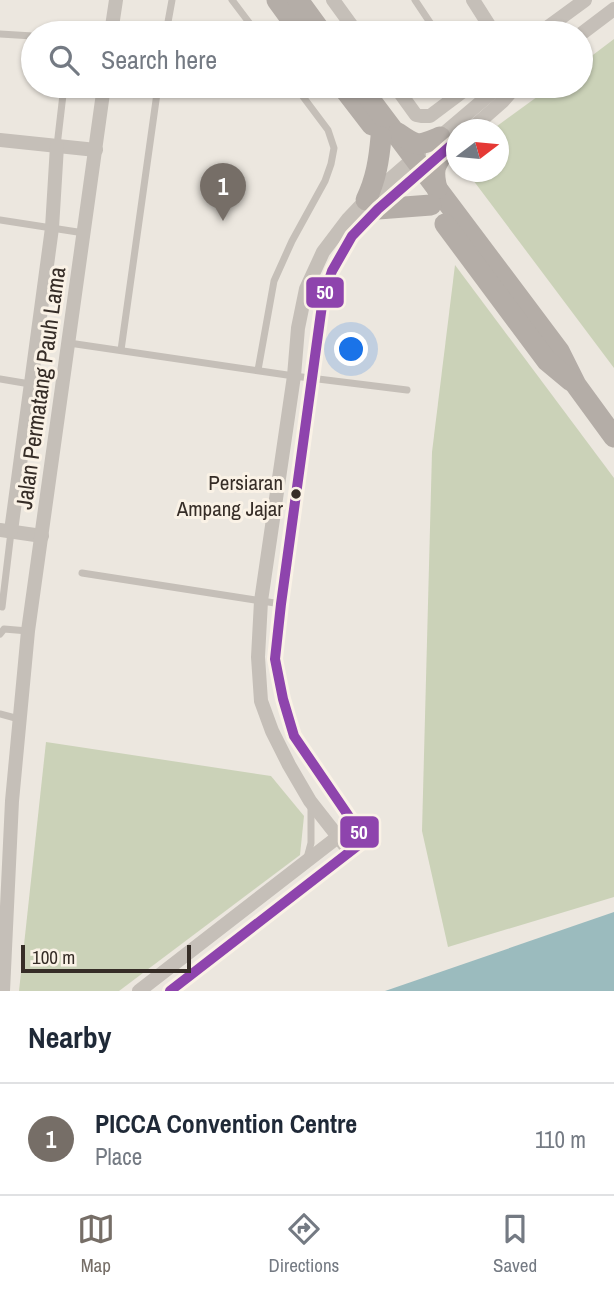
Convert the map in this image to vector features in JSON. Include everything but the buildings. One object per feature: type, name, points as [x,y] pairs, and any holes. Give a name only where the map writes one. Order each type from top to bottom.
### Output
[{"type":"main road","points":[[277,0],[292,21]]},
{"type":"main road","points":[[298,0],[313,21]]},
{"type":"main road","points":[[353,98],[386,132],[414,144],[446,142]]},
{"type":"main road","points":[[367,98],[386,132],[434,197],[559,351],[576,384],[614,437]]},
{"type":"main road","points":[[386,132],[372,205],[434,197]]},
{"type":"main road","points":[[434,197],[435,165],[446,146]]},
{"type":"street","points":[[113,21],[116,0]]},
{"type":"street","points":[[334,0],[349,21]]},
{"type":"street","points":[[472,0],[486,21]]},
{"type":"street","points":[[556,21],[584,0]]},
{"type":"street","points":[[591,0],[608,13],[593,25]]},
{"type":"street","name":"Jalan Permatang Pauh Lama","points":[[3,991],[6,800],[102,98]]},
{"type":"street","points":[[404,98],[416,115],[421,117],[430,116],[454,98]]},
{"type":"street","points":[[469,119],[488,98]]},
{"type":"street","points":[[483,119],[506,98]]},
{"type":"street","points":[[0,139],[96,150]]},
{"type":"street","points":[[349,852],[310,801],[289,765],[261,701],[258,657],[261,601],[294,376],[298,328],[306,289],[323,252],[348,219],[372,205],[446,144]]},
{"type":"street","points":[[42,536],[6,531],[31,384],[52,228],[57,146]]},
{"type":"street","points":[[170,991],[365,840],[294,736],[275,659],[323,298],[332,271],[372,205]]},
{"type":"street","points":[[139,991],[354,824]]},
{"type":"lane","points":[[168,21],[172,0]]},
{"type":"lane","points":[[232,0],[248,21]]},
{"type":"lane","points":[[415,0],[429,21]]},
{"type":"lane","points":[[0,34],[21,35]]},
{"type":"lane","points":[[57,146],[63,98]]},
{"type":"lane","points":[[121,350],[156,98]]},
{"type":"lane","points":[[258,370],[274,281],[292,240],[324,181],[334,148],[328,130],[304,98]]},
{"type":"lane","points":[[0,220],[85,233]]},
{"type":"lane","points":[[69,342],[407,390]]},
{"type":"lane","points":[[0,379],[31,384]]},
{"type":"lane","points":[[2,607],[6,531]]},
{"type":"lane","points":[[82,573],[281,604]]},
{"type":"lane","points":[[0,634],[4,629],[29,631]]},
{"type":"lane","points":[[0,714],[19,719]]},
{"type":"lane","points":[[305,862],[311,843],[310,801]]},
{"type":"green space","points":[[614,39],[614,368],[474,182],[509,182],[509,119],[507,119],[536,98],[593,98],[593,55]]},
{"type":"green space","points":[[455,265],[614,478],[614,897],[448,947],[422,831],[432,452]]},
{"type":"green space","points":[[46,742],[271,776],[304,816],[300,855],[119,991],[19,991]]},
{"type":"water","points":[[614,912],[614,991],[385,991]]},
{"type":"transit line","name":"50","points":[[170,991],[365,840],[294,736],[275,659],[281,604],[323,298],[332,271],[352,236],[378,209],[446,150]]},
{"type":"place","name":"PICCA Convention Centre","points":[[223,221]]},
{"type":"place","name":"Persiaran Ampang Jajar","points":[[296,494]]}]
